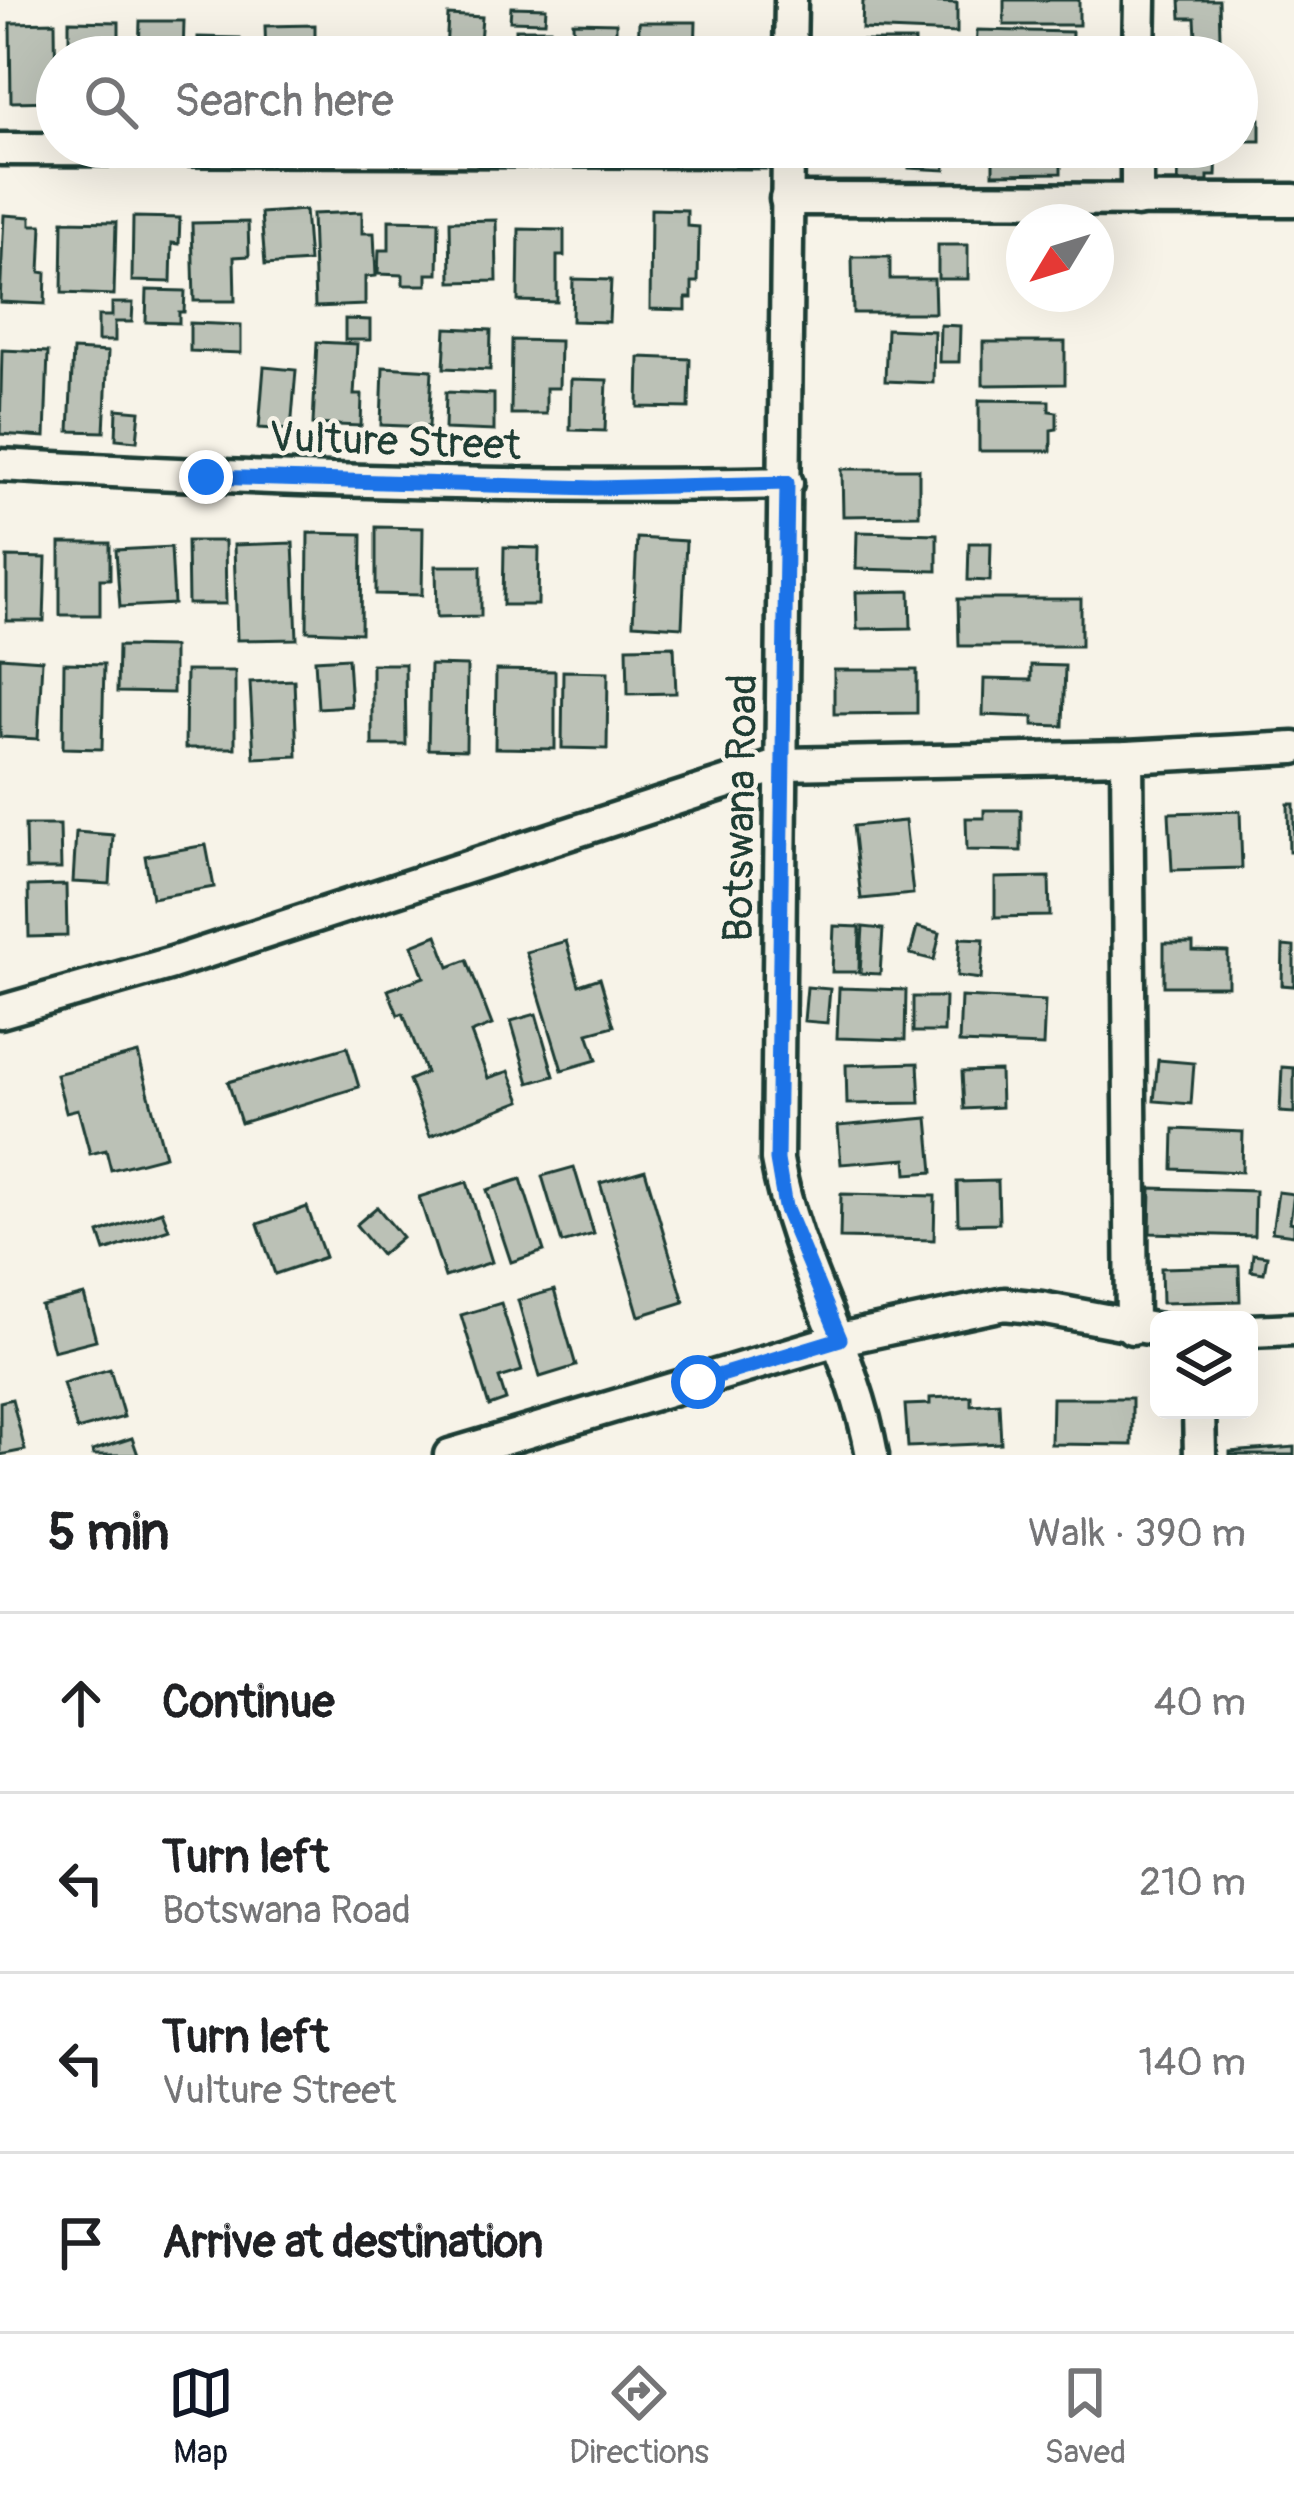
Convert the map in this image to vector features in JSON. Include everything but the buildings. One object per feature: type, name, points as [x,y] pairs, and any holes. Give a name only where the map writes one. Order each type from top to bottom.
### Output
[{"type":"street","points":[[790,0],[790,36]]},
{"type":"street","points":[[1139,36],[1140,0]]},
{"type":"street","points":[[0,149],[36,149]]},
{"type":"street","name":"Botswana Road","points":[[787,168],[777,1160],[785,1207],[860,1393],[872,1455]]},
{"type":"street","points":[[1136,201],[1137,168]]},
{"type":"street","points":[[786,199],[1294,200]]},
{"type":"street","name":"Vulture Street","points":[[0,465],[206,477],[596,488],[787,483]]},
{"type":"street","points":[[0,1012],[172,963],[783,764],[1127,758],[1294,748]]},
{"type":"street","points":[[450,1455],[840,1339],[1004,1304],[1145,1329],[1127,758]]},
{"type":"street","points":[[1258,1331],[1294,1329]]},
{"type":"street","points":[[1199,1419],[1200,1455]]},
{"type":"route","points":[[206,477],[596,488],[787,483],[777,1160],[785,1207],[840,1339],[698,1382]]}]
